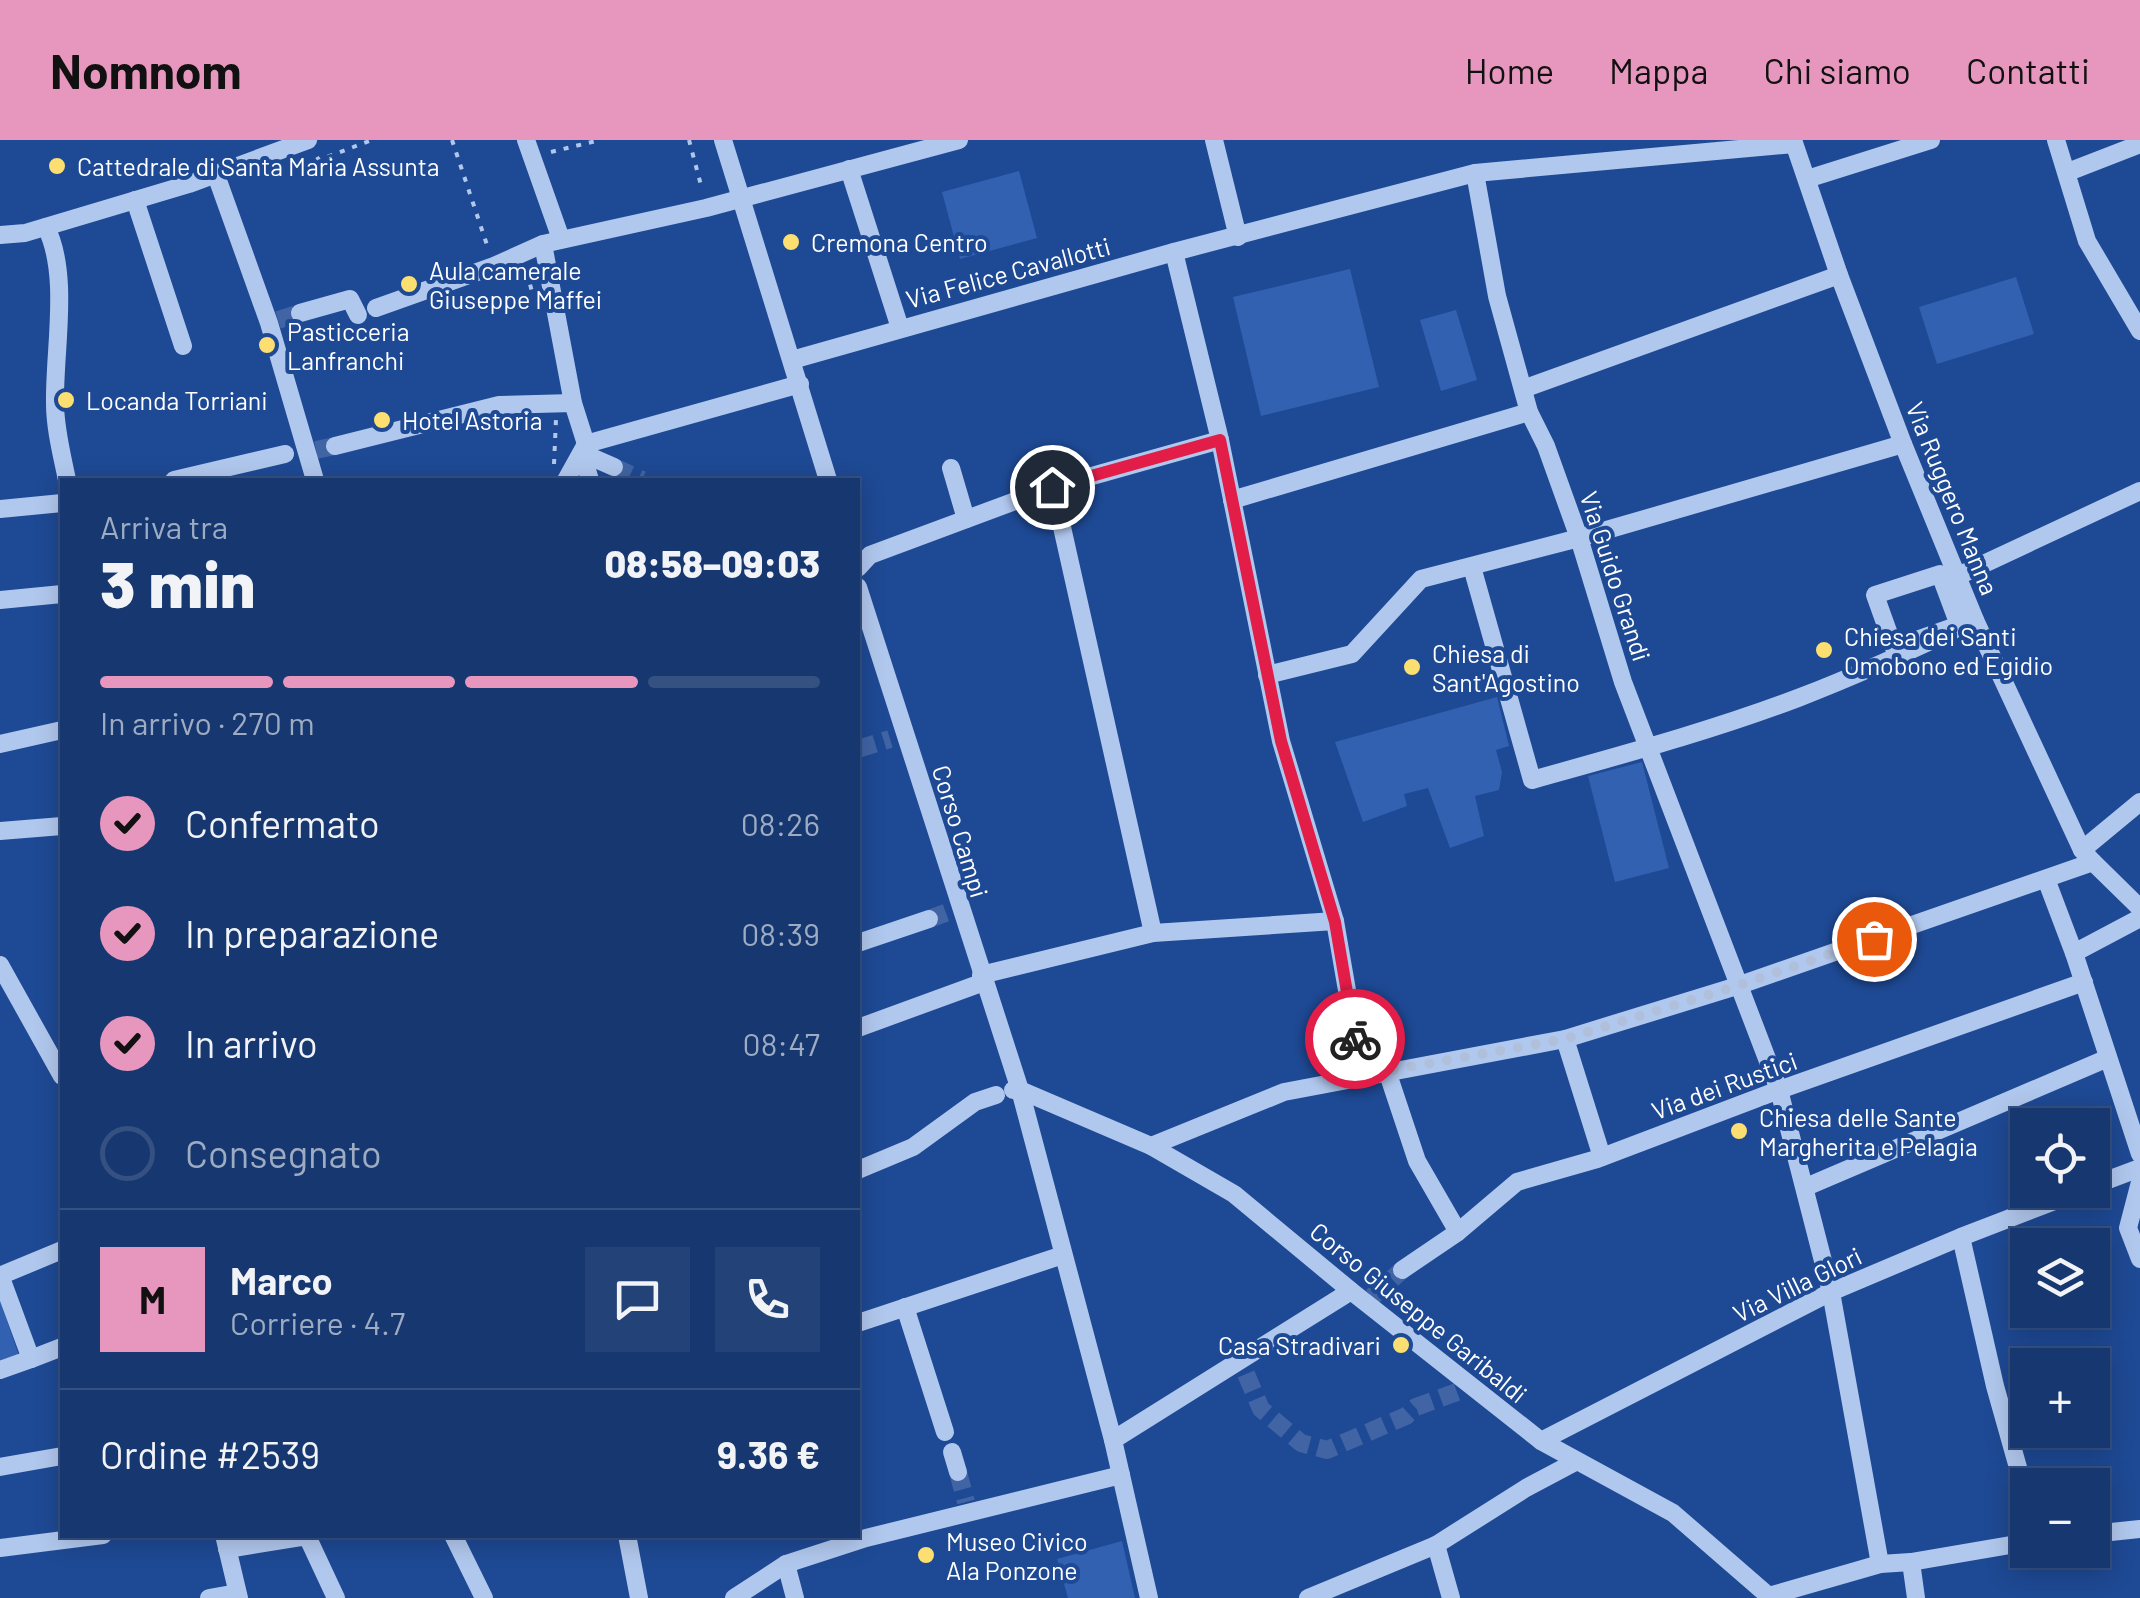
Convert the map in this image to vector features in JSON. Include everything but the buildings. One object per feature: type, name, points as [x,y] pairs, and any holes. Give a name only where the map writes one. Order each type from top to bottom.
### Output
[{"type":"street","points":[[526,140],[552,242],[565,407],[584,449],[590,478]]},
{"type":"street","points":[[723,140],[827,478]]},
{"type":"street","points":[[376,308],[552,242],[959,140]]},
{"type":"street","points":[[1214,140],[1238,237]]},
{"type":"street","points":[[1807,179],[1931,140]]},
{"type":"street","points":[[2056,140],[2087,241],[2140,330]]},
{"type":"street","points":[[0,235],[138,209],[271,147],[302,142]]},
{"type":"street","name":"Via Felice Cavallotti","points":[[792,360],[1174,252],[1475,173],[1793,142]]},
{"type":"street","name":"Via Ruggero Manna","points":[[1793,142],[1903,444],[1958,576],[1967,623],[2088,856]]},
{"type":"street","points":[[2068,172],[2140,144]]},
{"type":"street","points":[[849,169],[900,328]]},
{"type":"street","name":"Via Guido Grandi","points":[[1475,173],[1497,296],[1529,412],[1546,446],[1580,538],[1623,682],[1779,1090],[1831,1292],[1880,1564]]},
{"type":"street","points":[[216,174],[274,321],[304,451],[314,478]]},
{"type":"street","points":[[138,209],[183,346]]},
{"type":"street","points":[[46,227],[58,271],[55,405],[67,478]]},
{"type":"street","points":[[1174,252],[1220,440],[1281,741],[1335,922],[1357,1048],[1387,1071],[1417,1161],[1458,1232]]},
{"type":"street","points":[[1523,389],[1839,275]]},
{"type":"street","points":[[300,313],[350,299],[358,315]]},
{"type":"street","points":[[567,478],[584,449],[800,384]]},
{"type":"street","points":[[335,446],[499,405],[565,407]]},
{"type":"street","points":[[1232,500],[1529,412]]},
{"type":"street","points":[[860,566],[870,554],[1052,487],[1220,440]]},
{"type":"street","points":[[1267,675],[1352,654],[1421,579],[1580,538],[1903,444]]},
{"type":"street","points":[[584,449],[614,467]]},
{"type":"street","points":[[183,478],[304,451]]},
{"type":"street","points":[[951,468],[966,519]]},
{"type":"street","points":[[1052,487],[1153,933]]},
{"type":"street","points":[[1958,576],[2140,491]]},
{"type":"street","points":[[0,509],[60,503]]},
{"type":"street","points":[[1472,567],[1532,780],[1648,748],[1795,699],[1883,664],[1967,623]]},
{"type":"street","points":[[1940,574],[1967,623],[1894,648],[1875,595],[1940,574]]},
{"type":"street","points":[[0,600],[60,594]]},
{"type":"street","name":"Corso Campi","points":[[860,595],[897,736],[954,911],[982,979],[1009,1092],[1063,1255],[1114,1440],[1149,1598]]},
{"type":"street","points":[[0,744],[60,730]]},
{"type":"street","points":[[1151,1146],[1284,1092],[1565,1039],[1737,986],[2046,879],[2088,856],[2140,802]]},
{"type":"street","points":[[0,831],[60,826]]},
{"type":"street","points":[[2088,856],[2140,908]]},
{"type":"street","points":[[2046,879],[2108,1058],[2132,1098],[2140,1154]]},
{"type":"street","points":[[2074,954],[2140,918]]},
{"type":"street","points":[[860,942],[929,919]]},
{"type":"street","points":[[860,1027],[1018,966],[1153,933],[1335,922]]},
{"type":"street","points":[[0,964],[60,1072]]},
{"type":"street","name":"Via dei Rustici","points":[[1402,1270],[1458,1232],[1516,1182],[1602,1157],[2084,982]]},
{"type":"street","points":[[1565,1039],[1602,1157]]},
{"type":"street","points":[[1806,1187],[2108,1058]]},
{"type":"street","points":[[860,1169],[913,1147],[976,1102],[1009,1092]]},
{"type":"street","name":"Corso Giuseppe Garibaldi","points":[[1009,1092],[1151,1146],[1234,1194],[1350,1291],[1369,1300],[1464,1390],[1574,1462],[1673,1513],[1770,1597]]},
{"type":"street","points":[[2110,1179],[2140,1168]]},
{"type":"street","points":[[2140,1182],[2128,1228],[2140,1259]]},
{"type":"street","name":"Via Villa Glori","points":[[1541,1441],[1831,1292],[2035,1208]]},
{"type":"street","points":[[1961,1236],[2018,1468]]},
{"type":"street","points":[[30,1359],[1,1275],[60,1251]]},
{"type":"street","points":[[860,1322],[1063,1255]]},
{"type":"street","points":[[1114,1440],[1244,1368],[1350,1291]]},
{"type":"street","points":[[905,1306],[946,1432]]},
{"type":"street","points":[[0,1370],[60,1347]]},
{"type":"street","points":[[952,1452],[958,1472]]},
{"type":"street","points":[[0,1467],[60,1456]]},
{"type":"street","points":[[1308,1598],[1436,1545],[1574,1462]]},
{"type":"street","points":[[734,1598],[786,1564],[866,1538],[967,1508],[1122,1475]]},
{"type":"street","points":[[2110,1532],[2140,1529]]},
{"type":"street","points":[[0,1548],[79,1538]]},
{"type":"street","points":[[209,1598],[238,1596],[226,1542],[281,1538]]},
{"type":"street","points":[[309,1538],[336,1598]]},
{"type":"street","points":[[454,1538],[484,1598]]},
{"type":"street","points":[[628,1538],[638,1598]]},
{"type":"street","points":[[1436,1545],[1450,1598]]},
{"type":"street","points":[[1770,1597],[1880,1564],[2010,1545]]},
{"type":"street","points":[[1912,1562],[1916,1598]]},
{"type":"street","points":[[786,1564],[795,1598]]},
{"type":"path","points":[[319,160],[372,140]]},
{"type":"path","points":[[452,140],[492,261]]},
{"type":"path","points":[[560,150],[600,140]]},
{"type":"path","points":[[689,140],[703,193]]},
{"type":"path","points":[[554,464],[565,407]]},
{"type":"shaded area","points":[[1019,171],[1037,238],[960,259],[942,192]]},
{"type":"shaded area","points":[[1350,269],[1379,387],[1261,416],[1233,297]]},
{"type":"shaded area","points":[[2016,277],[2034,334],[1937,364],[1919,307]]},
{"type":"shaded area","points":[[1456,310],[1477,380],[1441,391],[1420,320]]},
{"type":"shaded area","points":[[1497,697],[1509,746],[1496,750],[1502,772],[1499,790],[1475,796],[1484,836],[1450,848],[1428,788],[1404,794],[1407,806],[1363,822],[1335,742]]},
{"type":"shaded area","points":[[1642,762],[1669,868],[1615,882],[1588,776]]},
{"type":"shaded area","points":[[0,1300],[19,1356],[0,1362]]},
{"type":"shaded area","points":[[1122,1541],[1135,1598],[1068,1598],[1057,1559]]},
{"type":"tunnel","points":[[278,320],[300,313]]},
{"type":"tunnel","points":[[316,450],[335,446]]},
{"type":"tunnel","points":[[614,467],[638,478]]},
{"type":"tunnel","points":[[860,748],[890,739]]},
{"type":"tunnel","points":[[929,919],[948,912]]},
{"type":"tunnel","points":[[1372,1297],[1402,1270]]},
{"type":"tunnel","points":[[1246,1374],[1261,1409],[1301,1443],[1327,1450],[1406,1416],[1416,1407],[1457,1392]]},
{"type":"tunnel","points":[[958,1472],[966,1502]]},
{"type":"way so far","points":[[1355,1039],[1357,1048],[1387,1071],[1557,1041],[1874,939]]},
{"type":"place","name":"Cattedrale di Santa Maria Assunta","points":[[57,166]]},
{"type":"place","name":"Cremona Centro","points":[[791,242]]},
{"type":"place","name":"Aula camerale Giuseppe Maffei","points":[[409,284]]},
{"type":"place","name":"Pasticceria Lanfranchi","points":[[267,345]]},
{"type":"place","name":"Locanda Torriani","points":[[66,400]]},
{"type":"place","name":"Hotel Astoria","points":[[382,420]]},
{"type":"place","name":"Chiesa dei Santi Omobono ed Egidio","points":[[1824,650]]},
{"type":"place","name":"Chiesa di Sant'Agostino","points":[[1412,667]]},
{"type":"place","name":"Chiesa delle Sante Margherita e Pelagia","points":[[1739,1131]]},
{"type":"place","name":"Casa Stradivari","points":[[1401,1345]]},
{"type":"place","name":"Museo Civico Ala Ponzone","points":[[926,1555]]},
{"type":"route","points":[[1052,487],[1220,440],[1281,741],[1335,922],[1355,1039]]}]
